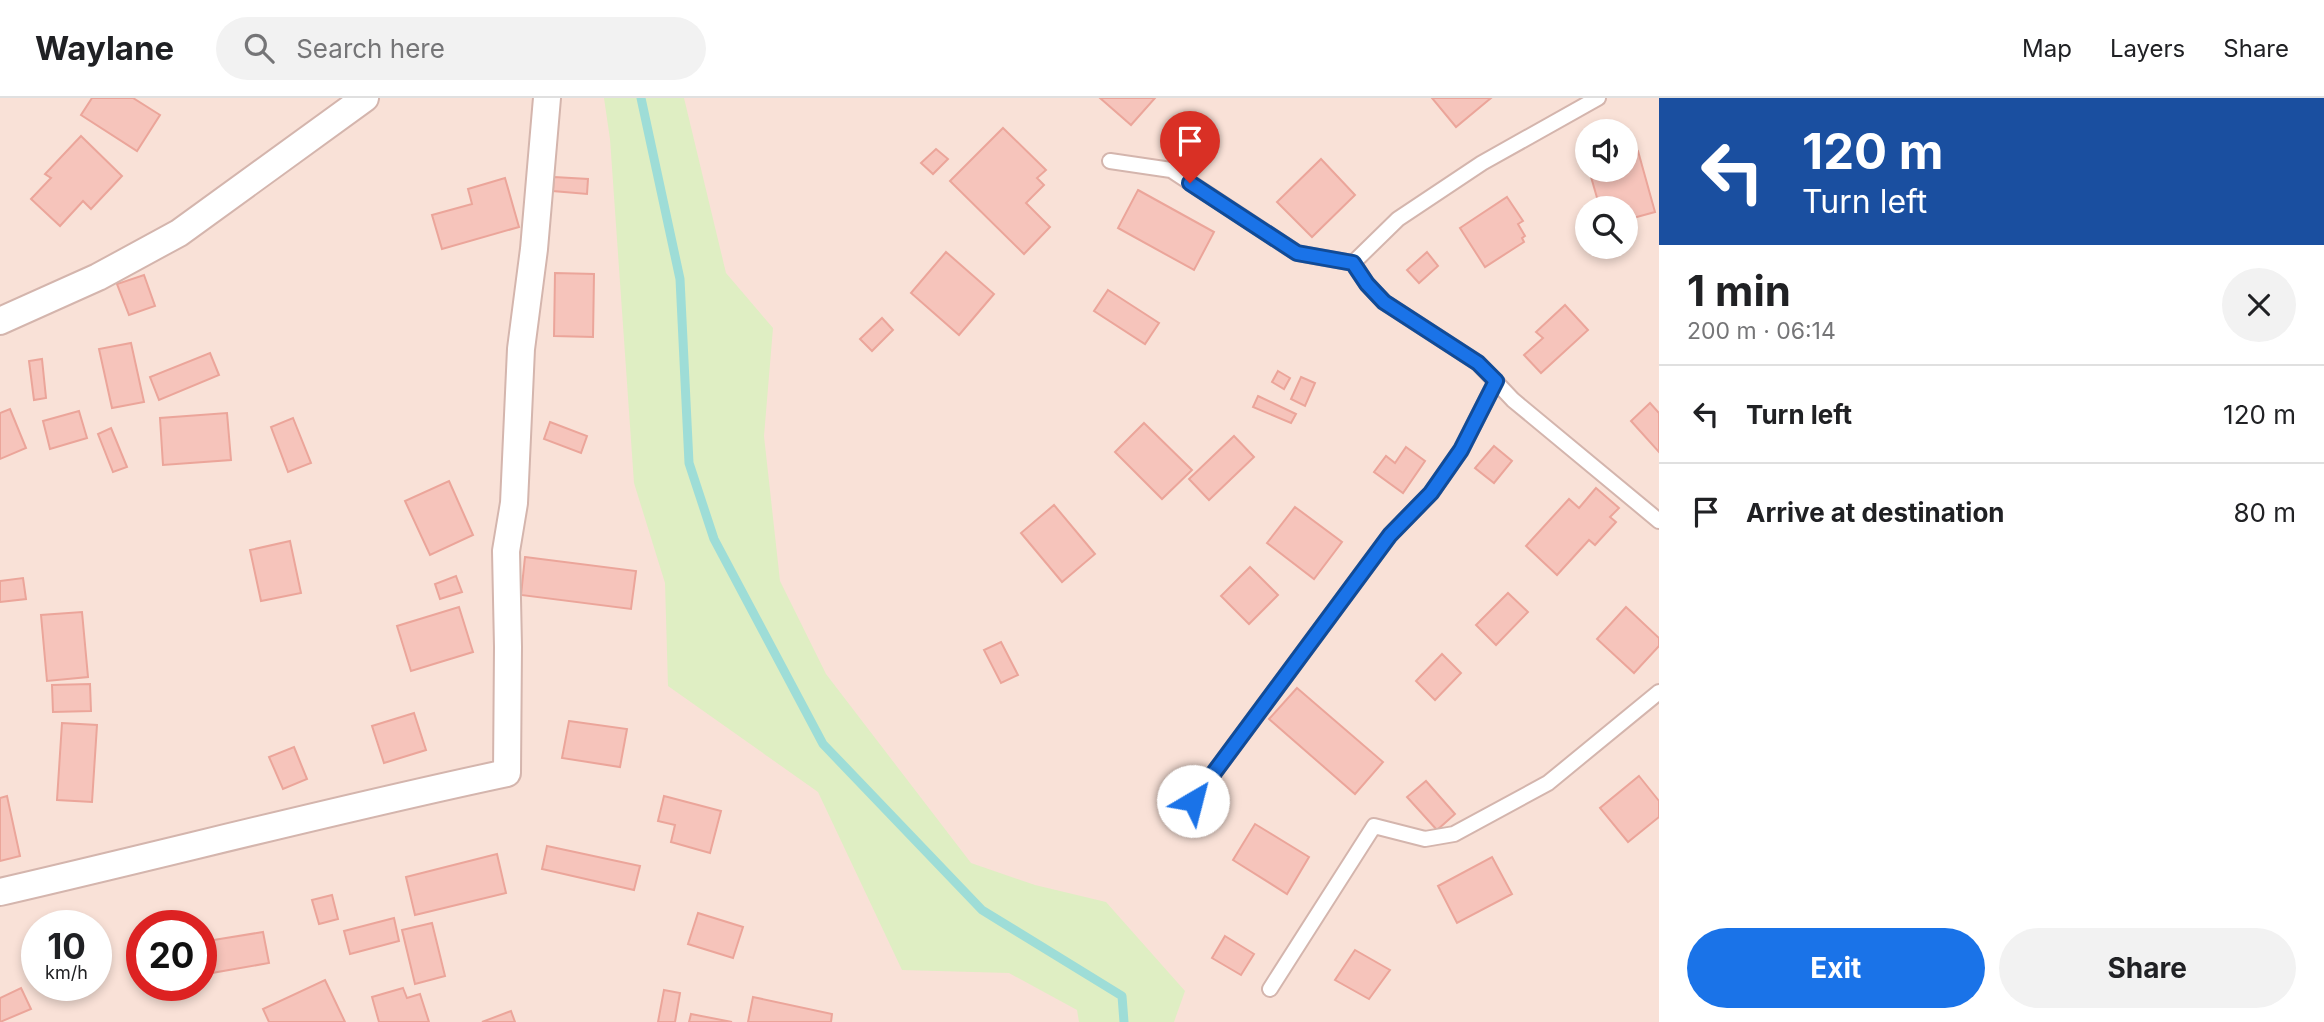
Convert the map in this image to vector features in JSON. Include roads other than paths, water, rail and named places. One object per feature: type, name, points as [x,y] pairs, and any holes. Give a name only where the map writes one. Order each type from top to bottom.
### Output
[{"type":"street","points":[[0,321],[98,277],[179,233],[365,98]]},
{"type":"street","points":[[0,892],[353,806],[507,773],[506,551],[514,503],[521,349],[534,249],[547,98]]},
{"type":"lane","points":[[1353,263],[1398,219],[1482,163],[1598,98]]},
{"type":"lane","points":[[1110,161],[1171,170],[1297,253],[1353,263],[1367,284],[1384,302],[1478,363],[1513,400],[1659,521]]},
{"type":"lane","points":[[1193,801],[1390,535],[1431,493],[1461,450],[1496,381]]},
{"type":"lane","points":[[1270,989],[1374,826],[1425,839],[1454,834],[1548,783],[1659,692]]},
{"type":"waterway","points":[[641,98],[680,279],[689,463],[714,539],[823,744],[982,910],[1122,996],[1124,1022]]}]
